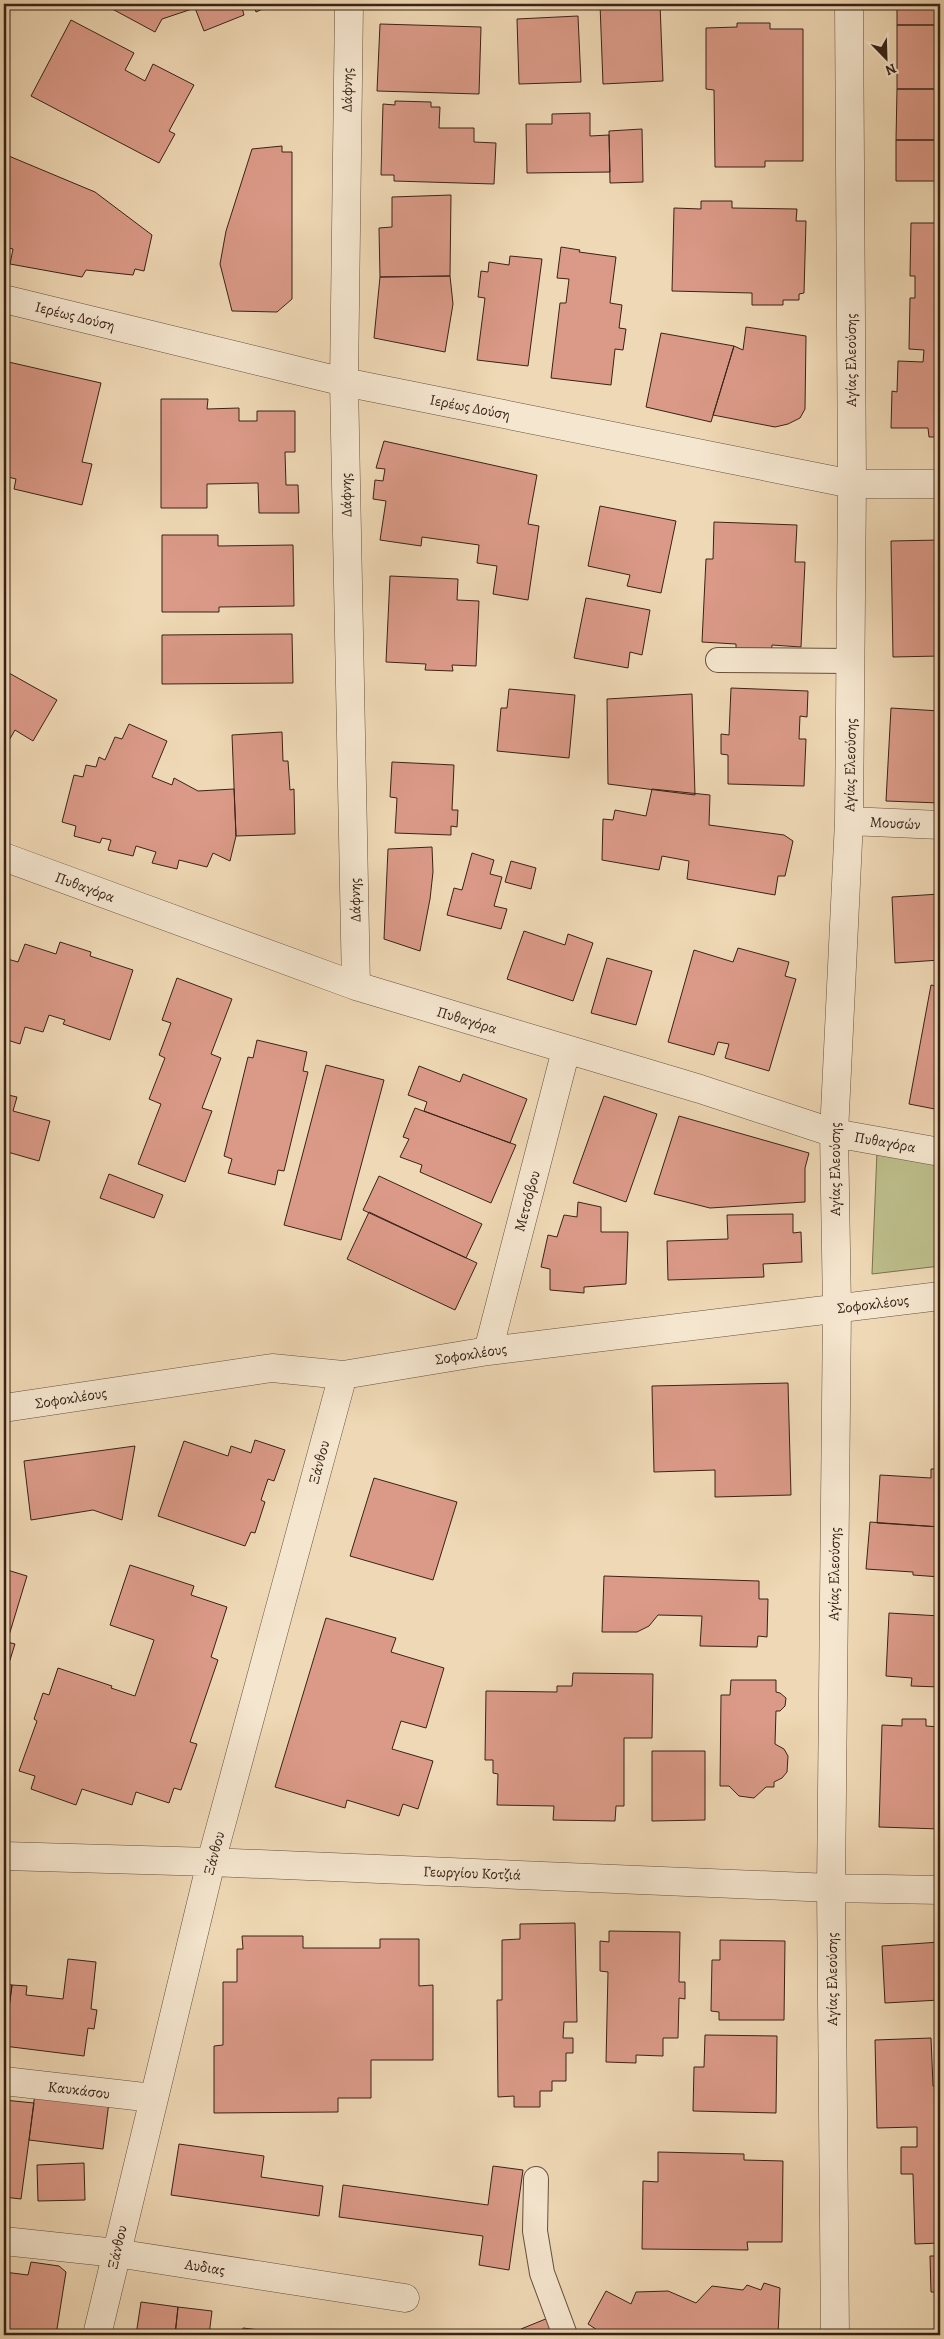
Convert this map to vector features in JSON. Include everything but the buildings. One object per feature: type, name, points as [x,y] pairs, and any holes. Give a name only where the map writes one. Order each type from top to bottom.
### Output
[{"type":"street","name":"Δάφνης","points":[[348,4],[344,382],[356,986]]},
{"type":"street","name":"Αγίας Ελεούσης","points":[[834,2335],[831,1888],[837,1309],[834,1133],[849,821],[852,484],[849,4]]},
{"type":"street","name":"Ιερέως Δούση","points":[[4,299],[344,382],[852,484],[940,484]]},
{"type":"street","name":"Μουσών","points":[[849,821],[940,825]]},
{"type":"street","name":"Πυθαγόρα","points":[[4,857],[356,986],[700,1090],[834,1133],[940,1152]]},
{"type":"street","name":"Μετσόβου","points":[[488,1351],[566,1050]]},
{"type":"street","name":"Σοφοκλέους","points":[[4,1408],[272,1368],[343,1375],[488,1351],[940,1296]]},
{"type":"street","name":"Ξάνθου","points":[[98,2335],[153,2098],[211,1862],[343,1375]]},
{"type":"street","name":"Γεωργίου Κοτζιά","points":[[4,1856],[211,1862],[831,1888],[940,1890]]},
{"type":"street","name":"Καυκάσου","points":[[4,2081],[153,2098]]},
{"type":"street","name":"Αυδιας","points":[[4,2240],[116,2253],[405,2298]]},
{"type":"lane","points":[[718,660],[850,661]]},
{"type":"lane","points":[[536,2179],[535,2231],[542,2273],[565,2335]]},
{"type":"green space","points":[[877,1151],[940,1162],[940,1266],[872,1274]]}]
